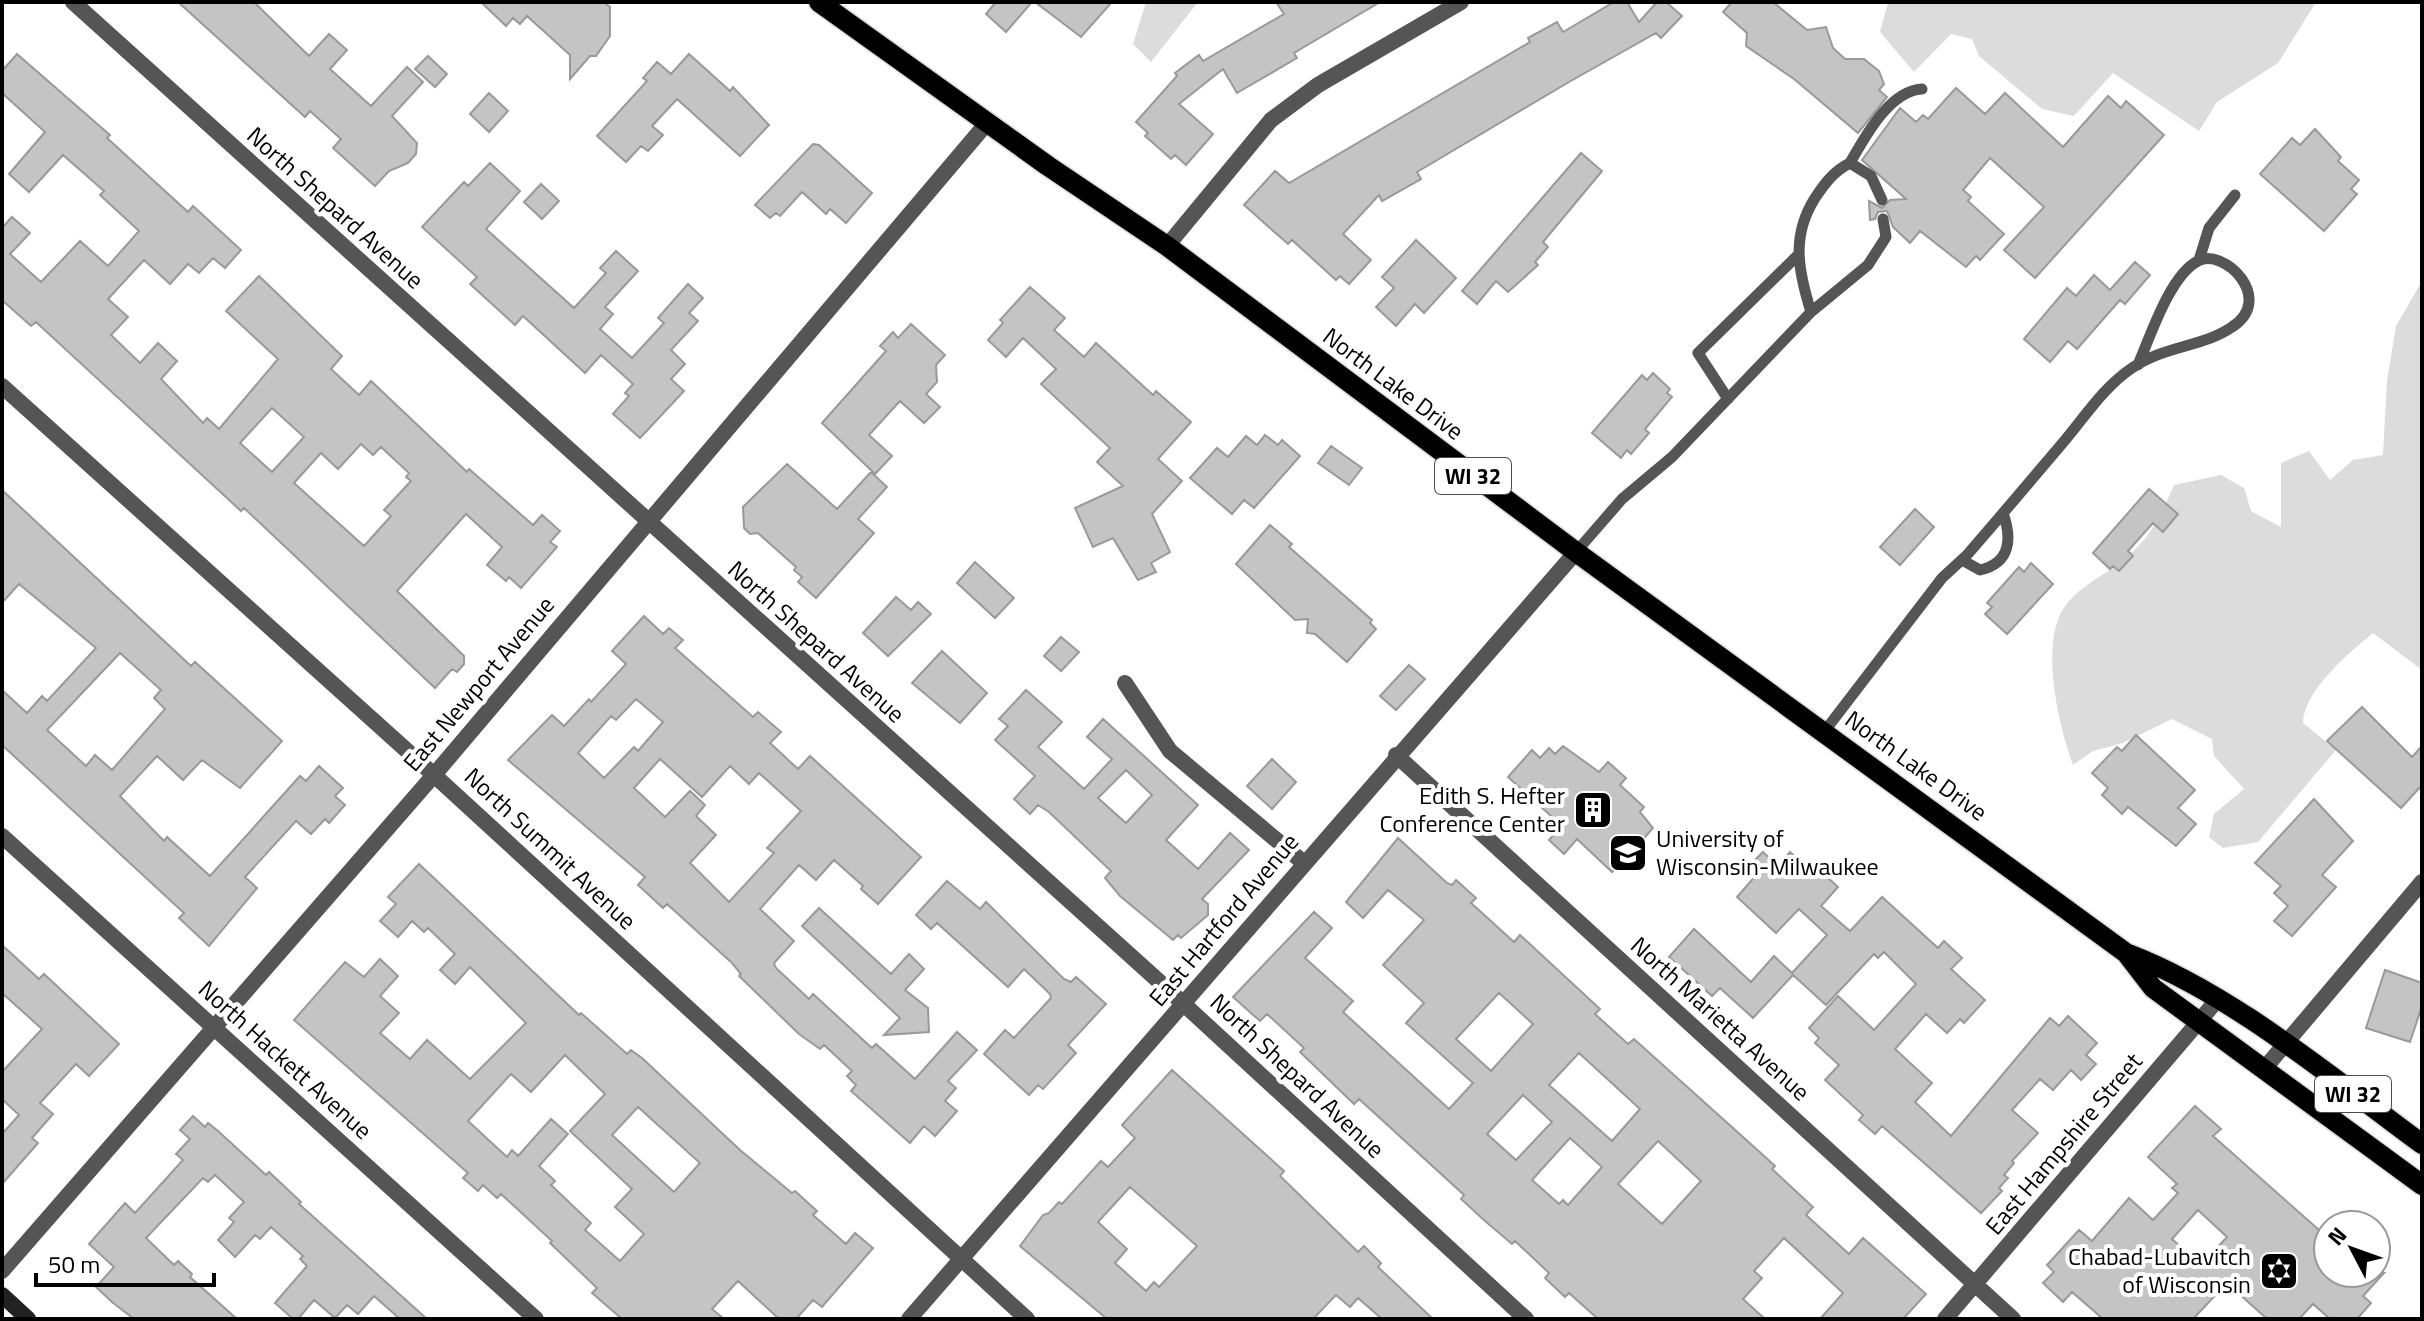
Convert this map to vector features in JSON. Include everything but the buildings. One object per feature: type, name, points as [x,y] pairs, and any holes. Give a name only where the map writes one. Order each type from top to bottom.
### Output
[{"type":"main road","name":"North Lake Drive","points":[[819,2],[987,123],[1167,246],[1576,552],[2126,953],[2167,968],[2218,999],[2422,1144]]},
{"type":"main road","name":"North Lake Drive","points":[[2126,953],[2153,988],[2422,1185]]},
{"type":"street","name":"North Shepard Avenue","points":[[73,2],[1184,1004],[1526,1319]]},
{"type":"street","points":[[1167,246],[1271,120],[1318,85],[1461,2]]},
{"type":"street","name":"East Newport Avenue","points":[[2,1271],[434,775],[987,123]]},
{"type":"street","name":"North Summit Avenue","points":[[2,386],[434,775],[1027,1319]]},
{"type":"street","name":"East Hartford Avenue","points":[[909,1319],[1396,755],[1576,552]]},
{"type":"street","points":[[1125,683],[1170,751],[1304,863]]},
{"type":"street","name":"North Marietta Avenue","points":[[1396,755],[2013,1319]]},
{"type":"street","name":"North Hackett Avenue","points":[[2,836],[536,1319]]},
{"type":"street","points":[[2264,1069],[2422,882]]},
{"type":"street","name":"East Hampshire Street","points":[[1945,1319],[2218,999]]},
{"type":"street","points":[[2,1295],[28,1319]]},
{"type":"lane","points":[[1811,312],[1798,255],[1797,241],[1804,216],[1830,177],[1850,163],[1891,106],[1908,90],[1922,89]]},
{"type":"lane","points":[[1850,163],[1871,176],[1882,200]]},
{"type":"lane","points":[[2138,365],[2172,291],[2199,260],[2209,228],[2235,195]]},
{"type":"lane","points":[[1576,552],[1622,499],[1672,457],[1811,312],[1847,285],[1878,254],[1886,237],[1883,219]]},
{"type":"lane","points":[[1728,399],[1698,353],[1798,255]]},
{"type":"lane","points":[[1824,732],[1942,578],[1962,560],[2109,388],[2156,353],[2224,333],[2248,313],[2252,297],[2242,279],[2209,258],[2199,260]]},
{"type":"lane","points":[[1962,560],[1980,570],[1991,567],[2001,559],[2009,545],[2010,534],[2003,513]]},
{"type":"shaded area","points":[[1146,2],[1198,2],[1151,62],[1133,44]]},
{"type":"shaded area","points":[[1888,2],[2316,2],[2278,63],[2217,102],[2199,131],[2113,73],[2074,116],[2042,109],[1979,56],[1972,39],[1951,34],[1914,72],[1880,32]]},
{"type":"shaded area","points":[[2422,281],[2422,670],[2373,633],[2352,651],[2319,685],[2305,710],[2303,723],[2336,750],[2258,842],[2223,848],[2209,837],[2214,814],[2244,789],[2214,756],[2212,739],[2172,719],[2123,743],[2093,751],[2073,765],[2062,729],[2054,684],[2053,640],[2058,621],[2073,597],[2143,541],[2161,514],[2174,485],[2221,475],[2244,488],[2251,511],[2281,527],[2281,463],[2309,451],[2330,480],[2353,460],[2383,455],[2387,381],[2396,326]]},
{"type":"place","name":"Edith S. Hefter Conference Center","points":[[1593,810]]},
{"type":"place","name":"University of Wisconsin-Milwaukee","points":[[1628,853]]},
{"type":"place","name":"Chabad-Lubavitch of Wisconsin","points":[[2279,1271]]}]
